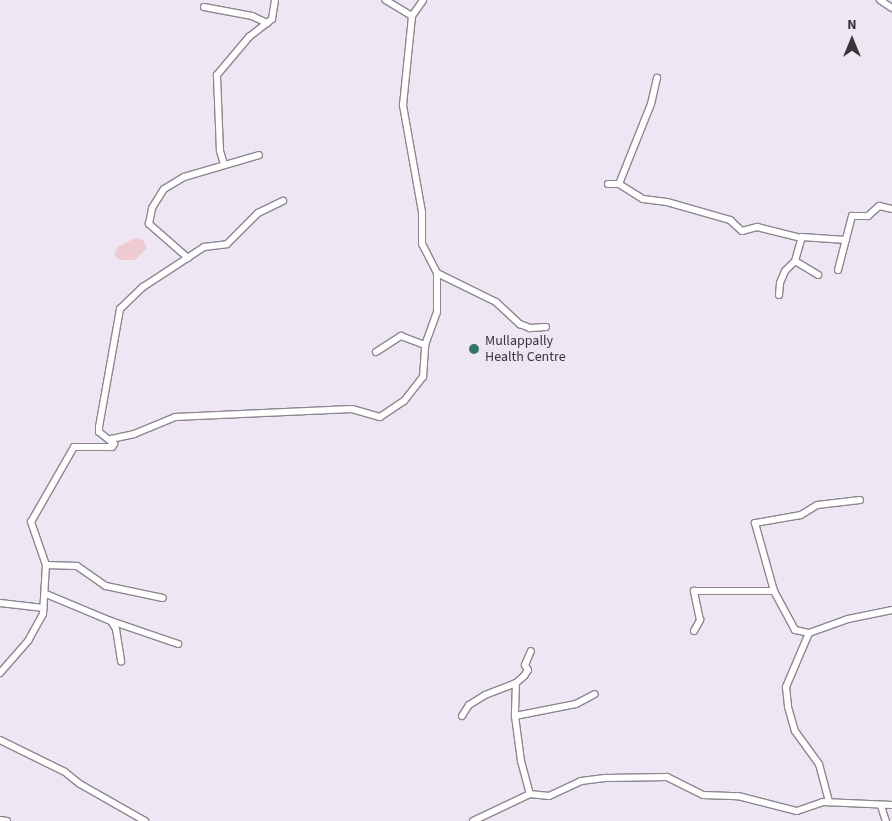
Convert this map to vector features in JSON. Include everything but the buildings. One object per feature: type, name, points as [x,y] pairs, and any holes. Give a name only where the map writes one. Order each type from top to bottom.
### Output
[{"type":"street","points":[[224,164],[220,151],[217,75],[238,49],[267,23],[275,13],[275,0]]},
{"type":"street","points":[[385,0],[412,16]]},
{"type":"street","points":[[111,439],[134,434],[175,417],[352,409],[380,417],[404,401],[422,376],[425,345],[438,312],[437,273],[422,244],[422,212],[403,105],[412,16],[423,0]]},
{"type":"street","points":[[880,0],[892,8]]},
{"type":"street","points":[[204,7],[252,16],[267,23]]},
{"type":"street","points":[[620,184],[651,104],[658,78]]},
{"type":"street","points":[[188,258],[151,228],[149,218],[152,208],[164,189],[173,182],[224,164],[242,162],[259,155]]},
{"type":"street","points":[[608,184],[620,184],[643,199],[667,202],[730,220],[742,231],[757,227],[801,238],[846,240]]},
{"type":"street","points":[[0,673],[36,629],[44,608],[46,565],[31,522],[74,447],[112,447],[114,441],[102,434],[98,427],[120,309],[143,287],[204,247],[227,244],[258,213],[283,201]]},
{"type":"street","points":[[838,270],[852,216],[868,216],[879,206],[892,209]]},
{"type":"street","points":[[779,295],[785,271],[795,261],[801,238]]},
{"type":"street","points":[[795,261],[818,275]]},
{"type":"street","points":[[437,273],[496,302],[520,324],[530,328],[546,327]]},
{"type":"street","points":[[376,352],[401,336],[425,345]]},
{"type":"street","points":[[860,500],[817,505],[801,515],[755,522],[774,591],[795,630],[809,633],[848,619],[892,610]]},
{"type":"street","points":[[46,565],[77,566],[106,586],[163,598]]},
{"type":"street","points":[[694,630],[700,620],[694,591],[774,591]]},
{"type":"street","points":[[46,594],[111,621],[178,644]]},
{"type":"street","points":[[0,603],[44,608]]},
{"type":"street","points":[[111,621],[116,629],[121,662]]},
{"type":"street","points":[[809,633],[786,687],[788,707],[795,731],[819,764],[829,802]]},
{"type":"street","points":[[462,716],[469,705],[485,695],[516,683],[528,670],[524,665],[531,651]]},
{"type":"street","points":[[516,683],[515,716],[521,761],[530,794]]},
{"type":"street","points":[[515,716],[576,704],[595,694]]},
{"type":"street","points":[[0,740],[65,772],[80,784],[145,821]]},
{"type":"street","points":[[473,821],[530,794],[539,797],[569,789],[581,781],[656,777],[676,780],[703,795],[738,796],[788,810],[805,810],[819,803],[829,802],[881,806],[892,805]]},
{"type":"street","points":[[881,806],[886,821]]},
{"type":"street","points":[[0,820],[8,821]]},
{"type":"shaded area","points":[[135,238],[143,240],[147,248],[135,260],[120,260],[114,255],[118,247]]},
{"type":"place","name":"Mullappally Health Centre","points":[[474,349]]}]
